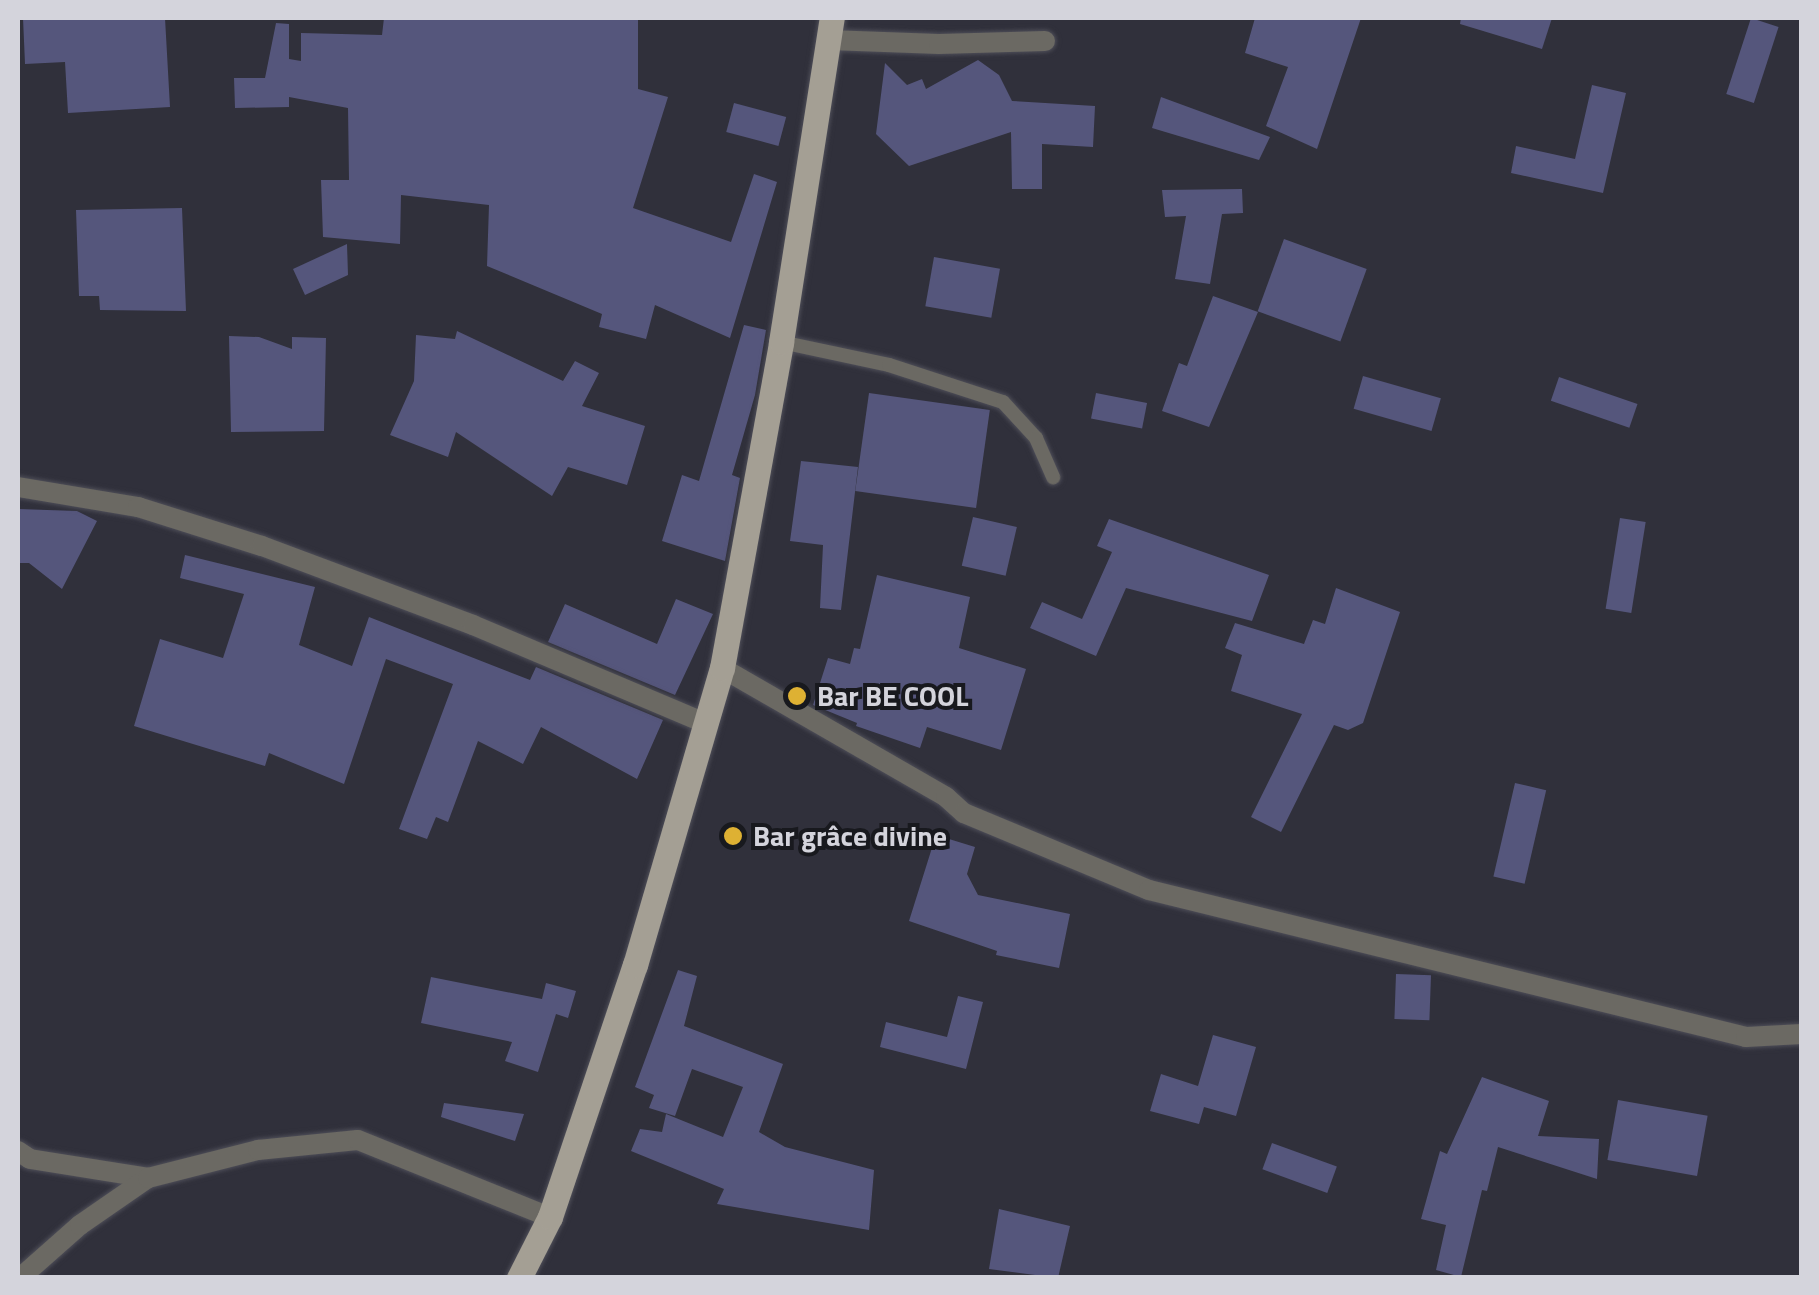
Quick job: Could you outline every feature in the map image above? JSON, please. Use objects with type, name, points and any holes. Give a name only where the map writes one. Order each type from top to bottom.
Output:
[{"type":"main road","points":[[519,1278],[550,1217],[635,965],[722,668],[781,342],[830,29]]},
{"type":"street","points":[[830,29],[939,44],[1045,41]]},
{"type":"street","points":[[18,487],[138,506],[262,546],[473,626],[706,724]]},
{"type":"street","points":[[722,668],[946,797],[964,812],[1149,890],[1746,1036],[1802,1034]]},
{"type":"street","points":[[20,1278],[80,1225],[148,1178],[258,1150],[358,1140],[550,1217]]},
{"type":"street","points":[[18,1151],[30,1159],[148,1178]]},
{"type":"lane","points":[[781,342],[889,365],[1004,402],[1036,438],[1053,477]]},
{"type":"building","points":[[23,18],[165,18],[170,107],[68,113],[65,62],[25,64]]},
{"type":"building","points":[[384,18],[638,18],[638,89],[668,97],[633,208],[731,242],[754,174],[777,182],[730,338],[655,305],[646,339],[599,327],[602,314],[487,266],[489,205],[401,195],[400,244],[323,237],[321,180],[349,180],[348,108],[289,97],[289,107],[235,108],[234,78],[265,78],[276,23],[289,24],[289,59],[301,61],[301,33],[382,35]]},
{"type":"building","points":[[1255,18],[1361,18],[1317,149],[1266,126],[1288,67],[1245,53]]},
{"type":"building","points":[[1461,18],[1552,18],[1542,49],[1460,24]]},
{"type":"building","points":[[1751,18],[1779,27],[1754,103],[1726,94]]},
{"type":"building","points":[[978,60],[999,75],[1012,101],[1095,106],[1093,147],[1042,144],[1042,189],[1012,189],[1011,132],[909,166],[876,134],[885,63],[907,85],[922,79],[926,89]]},
{"type":"building","points":[[1592,85],[1626,93],[1603,193],[1511,173],[1516,146],[1575,159]]},
{"type":"building","points":[[1161,97],[1270,137],[1259,160],[1152,128]]},
{"type":"building","points":[[734,103],[786,117],[778,146],[726,132]]},
{"type":"building","points":[[1242,189],[1243,213],[1222,214],[1210,284],[1175,279],[1186,216],[1165,217],[1162,190]]},
{"type":"building","points":[[182,208],[186,311],[100,310],[99,296],[79,296],[76,210]]},
{"type":"building","points":[[1284,239],[1367,269],[1340,341],[1258,311]]},
{"type":"building","points":[[347,244],[348,275],[305,295],[293,269]]},
{"type":"building","points":[[934,257],[1000,269],[991,318],[925,306]]},
{"type":"building","points":[[1213,296],[1258,312],[1209,427],[1162,411],[1179,363],[1187,366]]},
{"type":"building","points":[[744,325],[766,330],[755,395],[732,475],[740,478],[725,561],[662,541],[682,475],[699,481]]},
{"type":"building","points":[[457,331],[563,381],[575,361],[599,373],[582,406],[645,426],[627,485],[568,467],[552,496],[456,432],[448,457],[390,435],[414,381],[416,335],[455,339]]},
{"type":"building","points":[[229,336],[259,337],[292,349],[292,337],[326,338],[324,431],[231,432]]},
{"type":"building","points":[[1363,376],[1441,398],[1431,431],[1354,409]]},
{"type":"building","points":[[1559,377],[1637,404],[1629,428],[1551,401]]},
{"type":"building","points":[[869,393],[990,410],[976,508],[855,491]]},
{"type":"building","points":[[1096,393],[1147,403],[1142,428],[1091,419]]},
{"type":"building","points":[[801,461],[858,467],[841,610],[820,608],[823,545],[790,541]]},
{"type":"building","points":[[18,509],[77,511],[97,521],[62,589],[29,563],[18,563]]},
{"type":"building","points":[[973,517],[1017,527],[1006,576],[962,566]]},
{"type":"building","points":[[1620,518],[1646,522],[1631,613],[1606,609]]},
{"type":"building","points":[[1109,519],[1269,575],[1252,621],[1126,588],[1096,656],[1030,628],[1042,602],[1082,619],[1112,552],[1097,546]]},
{"type":"building","points":[[185,555],[315,587],[299,645],[352,666],[369,617],[530,680],[536,667],[663,720],[637,779],[541,727],[523,764],[478,741],[448,822],[436,817],[427,839],[399,829],[453,684],[386,659],[344,784],[269,753],[265,766],[134,726],[160,639],[223,658],[244,594],[180,578]]},
{"type":"building","points":[[877,575],[970,597],[959,648],[1026,669],[1001,750],[927,727],[920,748],[856,726],[857,723],[813,705],[828,658],[850,664],[854,648],[860,649]]},
{"type":"building","points":[[1336,588],[1400,612],[1363,723],[1348,730],[1334,725],[1281,832],[1251,817],[1302,714],[1231,691],[1242,655],[1225,648],[1235,623],[1304,644],[1313,620],[1325,624]]},
{"type":"building","points":[[676,599],[713,614],[675,695],[548,642],[565,604],[657,644]]},
{"type":"building","points":[[1515,783],[1546,790],[1525,884],[1493,877]]},
{"type":"building","points":[[936,835],[975,847],[967,874],[978,895],[1070,914],[1059,968],[996,955],[997,951],[909,921]]},
{"type":"building","points":[[678,970],[697,976],[684,1026],[783,1064],[759,1132],[785,1147],[874,1170],[869,1230],[717,1204],[724,1189],[631,1151],[640,1129],[662,1132],[666,1114],[723,1137],[743,1087],[692,1069],[675,1116],[649,1108],[654,1095],[635,1087]]},
{"type":"building","points":[[1396,974],[1431,975],[1429,1020],[1394,1019]]},
{"type":"building","points":[[431,977],[542,999],[546,983],[576,991],[568,1018],[556,1014],[538,1072],[505,1061],[512,1042],[421,1023]]},
{"type":"building","points":[[958,996],[983,1002],[966,1069],[880,1047],[886,1022],[947,1037]]},
{"type":"building","points":[[1213,1035],[1256,1047],[1236,1116],[1204,1107],[1199,1124],[1150,1111],[1161,1074],[1198,1086]]},
{"type":"building","points":[[1482,1077],[1549,1101],[1538,1136],[1599,1139],[1597,1179],[1498,1147],[1487,1191],[1482,1190],[1461,1277],[1436,1270],[1446,1225],[1421,1219],[1440,1151],[1447,1154]]},
{"type":"building","points":[[1618,1100],[1708,1116],[1697,1176],[1607,1160]]},
{"type":"building","points":[[444,1103],[524,1114],[515,1141],[441,1117]]},
{"type":"building","points":[[1272,1143],[1337,1167],[1327,1193],[1262,1169]]},
{"type":"building","points":[[999,1209],[1070,1226],[1058,1278],[989,1269]]},
{"type":"place","name":"Bar BE COOL","points":[[797,696]]},
{"type":"place","name":"Bar grâce divine","points":[[733,836]]}]
